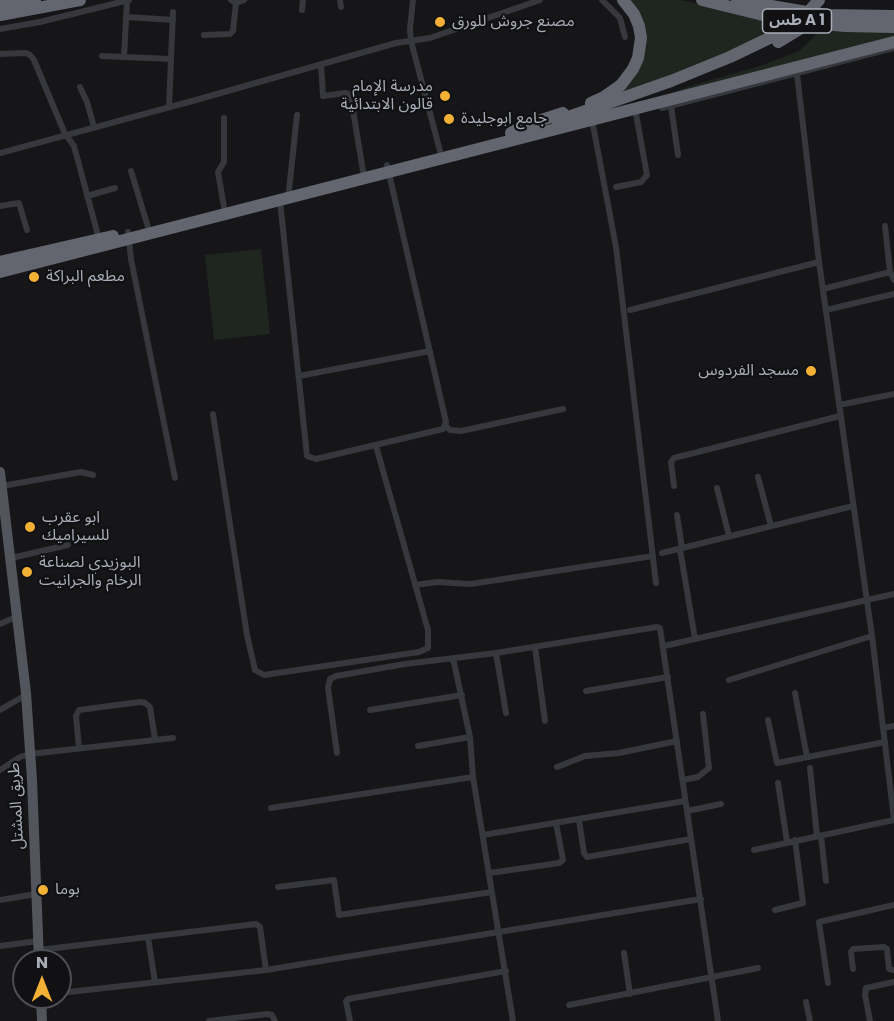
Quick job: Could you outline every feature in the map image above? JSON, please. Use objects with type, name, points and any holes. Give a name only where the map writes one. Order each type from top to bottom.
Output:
[{"type":"highway","points":[[0,5],[35,0]]},
{"type":"highway","points":[[0,15],[80,0]]},
{"type":"highway","points":[[511,133],[523,126],[598,100],[630,75],[638,57],[641,38],[636,19],[623,0]]},
{"type":"highway","name":"طس A 1","points":[[702,0],[802,22],[894,27]]},
{"type":"highway","name":"طس A 1","points":[[737,0],[808,13],[842,16],[894,16]]},
{"type":"highway","points":[[759,0],[792,10]]},
{"type":"highway","points":[[0,272],[128,236],[280,201],[440,151],[577,115],[712,65],[784,31],[803,18],[819,0]]},
{"type":"highway","points":[[624,113],[640,101],[777,42],[801,28],[816,15],[827,0]]},
{"type":"highway","points":[[0,262],[99,239],[128,236],[148,227],[363,171],[388,169],[624,113],[894,42]]},
{"type":"main road","name":"طريق المشتل","points":[[0,472],[3,519],[18,616],[26,695],[39,949]]},
{"type":"street","points":[[0,29],[40,22],[128,0],[124,57]]},
{"type":"street","points":[[204,35],[230,34],[233,31],[233,1],[244,0]]},
{"type":"street","points":[[302,10],[303,0]]},
{"type":"street","points":[[413,0],[411,41],[440,151]]},
{"type":"street","points":[[0,153],[396,43],[430,38],[540,0]]},
{"type":"street","points":[[602,0],[620,18],[625,37]]},
{"type":"street","points":[[127,17],[173,16],[169,107]]},
{"type":"street","points":[[616,187],[640,182],[647,175],[624,113],[671,106],[894,48]]},
{"type":"street","points":[[0,54],[26,53],[33,57],[65,134],[74,146],[99,239]]},
{"type":"street","points":[[102,56],[171,59]]},
{"type":"street","points":[[321,64],[323,96],[345,93],[351,98],[363,171]]},
{"type":"street","points":[[754,850],[894,820],[891,774],[819,262],[796,74]]},
{"type":"street","points":[[80,87],[94,127]]},
{"type":"street","points":[[671,106],[678,155]]},
{"type":"street","points":[[289,190],[297,115]]},
{"type":"street","points":[[224,118],[224,162],[218,172],[224,207]]},
{"type":"street","points":[[592,120],[616,247],[656,583]]},
{"type":"street","points":[[388,169],[446,426],[450,430],[461,431],[562,409]]},
{"type":"street","points":[[131,171],[148,227]]},
{"type":"street","points":[[87,196],[115,188]]},
{"type":"street","points":[[280,201],[307,456],[316,459],[443,429],[446,426]]},
{"type":"street","points":[[0,206],[20,203],[27,230]]},
{"type":"street","points":[[885,226],[890,242],[890,272],[894,280]]},
{"type":"street","points":[[128,236],[175,478]]},
{"type":"street","points":[[630,310],[819,262]]},
{"type":"street","points":[[823,289],[890,272]]},
{"type":"street","points":[[826,310],[894,294]]},
{"type":"street","points":[[299,376],[430,351]]},
{"type":"street","points":[[839,405],[894,394]]},
{"type":"street","points":[[213,414],[242,605],[254,665],[259,673],[272,674],[428,648],[428,630],[376,446]]},
{"type":"street","points":[[674,486],[671,462],[674,458],[840,416]]},
{"type":"street","points":[[2,486],[81,472],[93,475]]},
{"type":"street","points":[[758,477],[771,526]]},
{"type":"street","points":[[717,488],[729,536]]},
{"type":"street","points":[[662,553],[853,506]]},
{"type":"street","points":[[677,515],[695,639]]},
{"type":"street","points":[[10,558],[68,545]]},
{"type":"street","points":[[415,585],[437,582],[471,584],[653,556]]},
{"type":"street","points":[[664,646],[894,594]]},
{"type":"street","points":[[0,624],[18,616]]},
{"type":"street","points":[[337,753],[328,688],[330,679],[336,676],[657,627],[662,631],[718,1021]]},
{"type":"street","points":[[729,680],[872,636]]},
{"type":"street","points":[[535,647],[545,721]]},
{"type":"street","points":[[496,653],[506,713]]},
{"type":"street","points":[[453,658],[470,737],[473,777],[513,1021]]},
{"type":"street","points":[[586,691],[668,677]]},
{"type":"street","points":[[795,693],[807,757]]},
{"type":"street","points":[[0,710],[26,695]]},
{"type":"street","points":[[370,710],[462,695]]},
{"type":"street","points":[[79,748],[75,716],[79,710],[140,702],[150,707],[155,740]]},
{"type":"street","points":[[682,780],[698,777],[709,768],[703,714]]},
{"type":"street","points":[[768,720],[777,763],[885,742]]},
{"type":"street","points":[[883,728],[894,726]]},
{"type":"street","points":[[418,746],[470,737]]},
{"type":"street","points":[[0,770],[20,757],[30,754],[173,738]]},
{"type":"street","points":[[557,767],[585,756],[619,753],[677,741]]},
{"type":"street","points":[[810,768],[826,881]]},
{"type":"street","points":[[271,808],[473,777]]},
{"type":"street","points":[[778,783],[787,842]]},
{"type":"street","points":[[483,835],[686,801]]},
{"type":"street","points":[[687,811],[721,804]]},
{"type":"street","points":[[579,820],[584,853],[587,857],[691,839]]},
{"type":"street","points":[[490,873],[559,863],[563,860],[556,822]]},
{"type":"street","points":[[775,910],[803,903],[795,840]]},
{"type":"street","points":[[278,887],[334,880],[339,915],[492,892]]},
{"type":"street","points":[[0,900],[36,894]]},
{"type":"street","points":[[72,992],[266,970],[701,898]]},
{"type":"street","points":[[828,983],[819,922],[894,905]]},
{"type":"street","points":[[55,949],[256,924],[260,927],[266,970]]},
{"type":"street","points":[[148,937],[154,982]]},
{"type":"street","points":[[0,946],[23,949]]},
{"type":"street","points":[[853,969],[851,952],[853,949],[884,947],[887,949],[890,969],[894,970]]},
{"type":"street","points":[[624,953],[630,994]]},
{"type":"street","points":[[569,1005],[712,979],[758,968]]},
{"type":"street","points":[[350,1021],[346,1001],[348,999],[506,971]]},
{"type":"street","points":[[870,1021],[865,995],[866,988],[894,982]]},
{"type":"street","points":[[806,1002],[810,1021]]},
{"type":"street","points":[[209,1021],[267,1014],[272,1015],[275,1021]]},
{"type":"shaded area","points":[[629,0],[681,0],[783,23],[742,46],[620,96],[615,92],[641,58]]},
{"type":"shaded area","points":[[822,29],[894,30],[894,38],[648,102],[799,51]]},
{"type":"shaded area","points":[[261,249],[270,334],[214,340],[205,255]]},
{"type":"place","name":"مصنع جروش للورق","points":[[440,22]]},
{"type":"place","name":"مدرسة الإمام قالون الابتدائية","points":[[445,96]]},
{"type":"place","name":"جامع ابوجليدة","points":[[449,119]]},
{"type":"place","name":"مطعم البراكة","points":[[34,277]]},
{"type":"place","name":"مسجد الفردوس","points":[[811,371]]},
{"type":"place","name":"ابو عقرب للسيراميك","points":[[30,527]]},
{"type":"place","name":"البوزيدي لصناعة الرخام والجرانيت","points":[[27,572]]},
{"type":"place","name":"بوما","points":[[43,890]]}]
